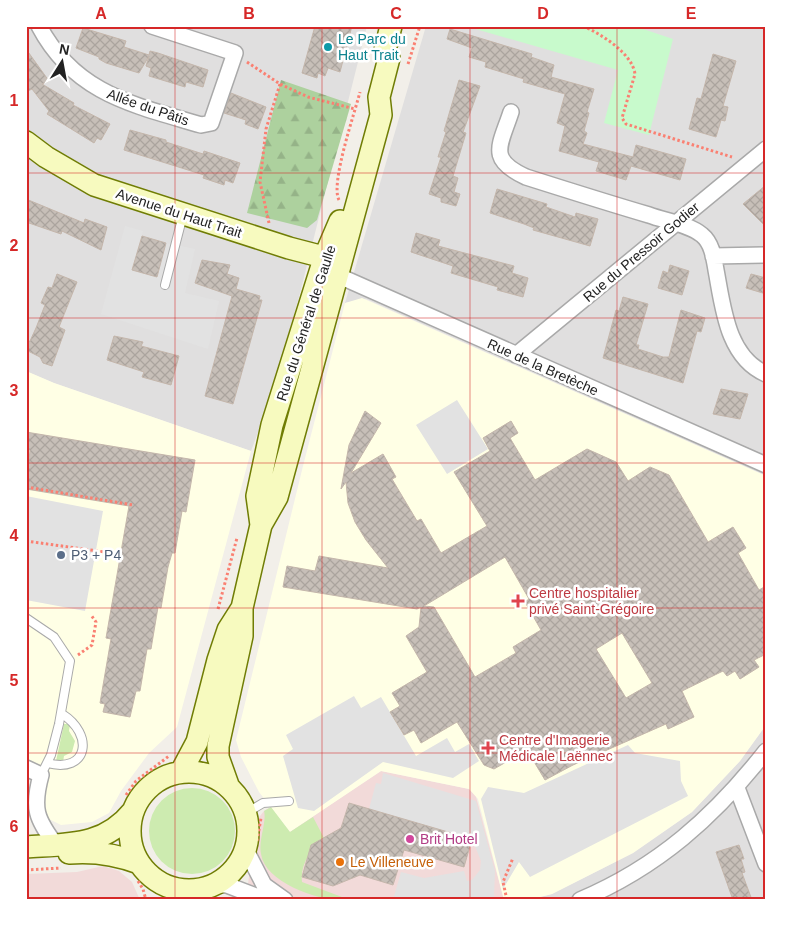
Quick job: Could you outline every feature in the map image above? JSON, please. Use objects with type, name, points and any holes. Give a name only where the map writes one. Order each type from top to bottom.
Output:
[{"type":"main road","name":"Rue du Général de Gaulle","points":[[391,26],[385,50],[398,62]]},
{"type":"main road","name":"Rue du Général de Gaulle","points":[[331,265],[336,234],[368,111],[370,93],[398,62],[398,53],[406,26]]},
{"type":"main road","name":"Rue du Général de Gaulle","points":[[228,785],[217,752],[242,636],[242,608],[261,525],[257,496],[272,425],[331,265],[381,115],[370,93]]},
{"type":"main road","name":"Avenue du Haut Trait","points":[[26,142],[46,158],[94,185],[274,243],[331,265]]},
{"type":"main road","name":"Rue du Général de Gaulle","points":[[181,772],[197,742],[218,660],[228,630],[242,608]]},
{"type":"main road","points":[[26,847],[91,841],[110,832],[124,822],[128,806],[152,785],[160,779],[181,772],[206,774],[228,785],[241,802],[252,810],[249,831],[251,848],[234,870],[202,891],[174,888],[128,859],[93,853],[26,856]]},
{"type":"main road","points":[[128,806],[131,843],[145,870],[156,900]]},
{"type":"street","name":"Allée du Pâtis","points":[[39,26],[49,44],[71,69],[98,89],[134,105],[206,126],[213,120],[235,53]]},
{"type":"street","points":[[152,26],[235,53]]},
{"type":"street","points":[[511,112],[499,150],[500,159],[512,171],[676,224],[702,235],[709,244],[713,256],[724,310],[732,336],[746,362],[754,369],[766,374]]},
{"type":"street","name":"Rue du Pressoir Godier","points":[[516,355],[766,149]]},
{"type":"street","points":[[713,256],[766,255]]},
{"type":"street","name":"Rue de la Bretèche","points":[[331,265],[516,355],[766,465]]},
{"type":"street","points":[[580,900],[629,876],[669,850],[705,820],[737,788],[766,751]]},
{"type":"street","points":[[26,768],[44,769],[35,806],[41,823],[56,845]]},
{"type":"street","points":[[737,788],[766,864]]},
{"type":"street","points":[[251,848],[264,885],[285,900]]},
{"type":"street","points":[[202,891],[227,885],[266,900]]},
{"type":"lane","points":[[165,285],[183,215]]},
{"type":"lane","points":[[26,618],[54,636],[70,661],[62,714],[51,755],[44,769]]},
{"type":"lane","points":[[44,769],[66,765],[77,760],[83,752],[84,744],[78,728],[62,714]]},
{"type":"lane","points":[[252,810],[269,802],[289,801]]},
{"type":"path","points":[[398,62],[420,26]]},
{"type":"path","points":[[583,26],[607,40],[634,67],[635,74],[622,118],[626,124],[720,152],[735,158],[743,168]]},
{"type":"path","points":[[235,53],[280,84],[308,97],[355,109]]},
{"type":"path","points":[[274,243],[260,182],[266,129],[280,84]]},
{"type":"path","points":[[344,208],[336,196],[339,169],[355,109],[370,93]]},
{"type":"path","points":[[26,487],[134,505]]},
{"type":"path","points":[[26,541],[119,554]]},
{"type":"path","points":[[70,661],[92,645],[96,622],[91,616]]},
{"type":"path","points":[[128,806],[136,781],[175,751]]},
{"type":"path","points":[[251,848],[262,816],[252,810]]},
{"type":"path","points":[[507,900],[503,882],[513,858]]},
{"type":"shaded area","points":[[26,26],[367,26],[299,297],[266,411],[251,451],[54,383],[26,371]]},
{"type":"shaded area","points":[[426,26],[766,26],[766,476],[366,299],[345,303]]},
{"type":"shaded area","points":[[125,226],[143,231],[132,270],[157,277],[166,243],[195,249],[185,293],[219,301],[208,349],[101,314]]},
{"type":"shaded area","name":"Centre hospitalier privé Saint-Grégoire","points":[[362,298],[766,476],[766,725],[740,761],[692,812],[633,853],[552,894],[528,900],[504,900],[478,799],[469,789],[381,771],[290,832],[259,792],[241,757],[236,740],[345,303]]},
{"type":"shaded area","points":[[26,371],[54,383],[251,451],[177,727],[149,753],[121,791],[109,813],[92,822],[61,825],[49,819],[45,811],[46,775],[26,764]]},
{"type":"shaded area","points":[[457,400],[488,449],[447,474],[416,425]]},
{"type":"shaded area","name":"P3 + P4","points":[[26,496],[103,511],[85,611],[26,600]]},
{"type":"shaded area","points":[[354,696],[361,708],[381,697],[416,756],[447,738],[455,752],[469,744],[479,761],[453,778],[383,762],[314,811],[298,808],[283,756],[293,749],[286,735]]},
{"type":"shaded area","points":[[766,725],[766,900],[528,900],[552,894],[633,853],[692,812],[740,761]]},
{"type":"shaded area","points":[[628,745],[635,753],[680,761],[681,781],[688,796],[530,877],[519,862],[503,889],[481,799],[488,787],[524,793]]},
{"type":"shaded area","points":[[381,771],[469,789],[475,793],[504,900],[246,900],[256,821],[264,811],[271,807],[289,832]]},
{"type":"shaded area","points":[[383,773],[476,801],[495,871],[494,897],[490,900],[393,900],[401,872],[424,878],[464,871],[467,881],[472,880],[480,870],[481,861],[472,839],[369,809],[376,783],[381,784]]},
{"type":"shaded area","points":[[103,866],[119,871],[132,882],[140,900],[26,900],[26,874],[77,872]]},
{"type":"green space","points":[[465,26],[634,26],[673,39],[649,135],[604,123],[618,70]]},
{"type":"green space","points":[[281,80],[351,104],[317,220],[307,228],[247,213]]},
{"type":"green space","points":[[64,724],[70,724],[69,731],[75,741],[72,752],[64,756],[63,762],[56,761]]},
{"type":"green space","points":[[192,788],[209,791],[223,800],[232,814],[235,831],[232,848],[223,862],[209,871],[192,874],[175,871],[161,862],[152,848],[149,831],[152,814],[161,800],[175,791]]},
{"type":"green space","points":[[271,807],[290,832],[313,817],[324,838],[307,857],[303,869],[302,882],[342,897],[341,900],[319,897],[293,888],[281,881],[265,864],[260,849],[261,837],[264,811]]},
{"type":"building","name":"Le Parc du Haut Trait","points":[[315,26],[352,26],[340,72],[328,68],[325,76],[318,73],[317,78],[302,73]]},
{"type":"building","points":[[83,28],[126,41],[124,47],[149,55],[150,51],[158,53],[208,70],[203,87],[186,82],[185,87],[149,76],[151,68],[146,66],[149,56],[139,73],[106,63],[99,59],[99,57],[76,48]]},
{"type":"building","points":[[450,29],[532,54],[531,57],[554,65],[551,77],[594,89],[587,112],[589,113],[584,131],[587,133],[583,144],[633,157],[636,145],[686,159],[680,180],[631,166],[626,180],[596,171],[599,162],[559,151],[565,126],[557,123],[565,94],[523,82],[524,79],[485,67],[486,62],[469,57],[472,48],[447,39]]},
{"type":"building","points":[[26,49],[49,81],[42,84],[74,103],[73,105],[110,124],[101,140],[97,138],[94,143],[47,114],[49,111],[32,89],[26,92]]},
{"type":"building","points":[[713,54],[736,61],[723,106],[728,107],[725,121],[721,120],[716,137],[689,129],[697,98],[701,99]]},
{"type":"building","points":[[459,80],[480,86],[463,132],[466,133],[453,176],[458,178],[454,192],[460,194],[456,206],[441,202],[441,198],[429,194],[441,157],[438,157]]},
{"type":"building","points":[[231,93],[266,107],[258,129],[245,124],[246,120],[224,113]]},
{"type":"building","points":[[130,130],[166,140],[166,142],[203,154],[204,151],[240,163],[233,183],[225,180],[224,185],[203,178],[204,175],[124,150]]},
{"type":"building","points":[[766,185],[766,227],[743,204]]},
{"type":"building","points":[[497,189],[547,204],[546,207],[575,217],[576,213],[598,219],[590,246],[533,230],[534,228],[524,224],[490,213]]},
{"type":"building","points":[[26,199],[84,223],[85,219],[107,227],[101,250],[62,231],[61,234],[26,222]]},
{"type":"building","points":[[416,233],[440,240],[438,246],[514,266],[512,273],[528,278],[523,297],[497,290],[498,287],[451,273],[453,266],[411,252]]},
{"type":"building","points":[[142,236],[166,243],[157,277],[132,270]]},
{"type":"building","points":[[202,260],[230,265],[227,274],[239,278],[236,289],[260,296],[259,300],[262,300],[233,404],[205,396],[232,296],[195,283]]},
{"type":"building","points":[[670,265],[689,271],[682,295],[658,288],[663,271],[668,273]]},
{"type":"building","points":[[57,274],[77,282],[59,327],[65,330],[52,366],[43,363],[40,357],[26,350],[26,343],[30,341],[36,328],[45,305],[41,303],[48,287],[52,288]]},
{"type":"building","points":[[751,274],[766,278],[766,294],[746,288]]},
{"type":"building","points":[[623,297],[648,304],[636,345],[639,345],[638,349],[663,357],[669,357],[681,310],[705,318],[701,332],[697,331],[683,383],[603,358],[616,310],[619,311]]},
{"type":"building","points":[[114,336],[143,342],[141,346],[179,356],[171,385],[142,377],[144,372],[107,360]]},
{"type":"building","points":[[721,389],[748,394],[740,419],[713,414]]},
{"type":"building","points":[[365,411],[381,423],[351,473],[383,454],[396,477],[392,479],[417,521],[421,519],[441,553],[487,526],[454,472],[490,451],[483,438],[511,421],[518,433],[510,438],[535,480],[587,449],[616,462],[628,481],[650,467],[669,475],[708,542],[733,527],[746,548],[738,553],[759,590],[766,586],[766,654],[754,660],[759,667],[740,679],[735,671],[727,676],[723,671],[682,691],[694,717],[668,729],[666,724],[573,765],[545,780],[527,750],[494,769],[484,765],[457,722],[421,743],[414,730],[404,735],[390,712],[400,706],[392,693],[427,672],[406,636],[419,627],[421,607],[417,609],[283,587],[287,566],[315,571],[319,556],[388,568],[366,540],[355,522],[348,503],[346,482],[341,489],[349,445]],"holes":[[[505,557],[529,599],[525,602],[541,630],[513,647],[516,653],[475,677],[434,607],[424,606]],[[622,633],[652,683],[626,698],[596,649]]]},
{"type":"building","points":[[26,432],[195,460],[186,512],[182,511],[175,553],[172,553],[168,567],[161,608],[158,607],[151,649],[147,649],[140,691],[136,691],[130,717],[103,712],[105,704],[100,703],[111,639],[106,638],[129,506],[26,489],[30,450],[26,450]]},
{"type":"building","points":[[349,803],[472,839],[464,867],[404,850],[393,885],[360,875],[333,886],[302,877],[311,845],[341,828]]},
{"type":"building","points":[[739,845],[744,859],[741,859],[745,872],[742,873],[752,900],[733,900],[716,852]]},
{"type":"place","name":"Le Parc du Haut Trait","points":[[328,47]]},
{"type":"place","name":"P3 + P4","points":[[61,555]]},
{"type":"place","name":"Centre hospitalier privé Saint-Grégoire","points":[[518,601]]},
{"type":"place","name":"Centre d'Imagerie Médicale Laënnec","points":[[488,748]]},
{"type":"place","name":"Brit Hotel","points":[[410,839]]},
{"type":"place","name":"Le Villeneuve","points":[[340,862]]}]
